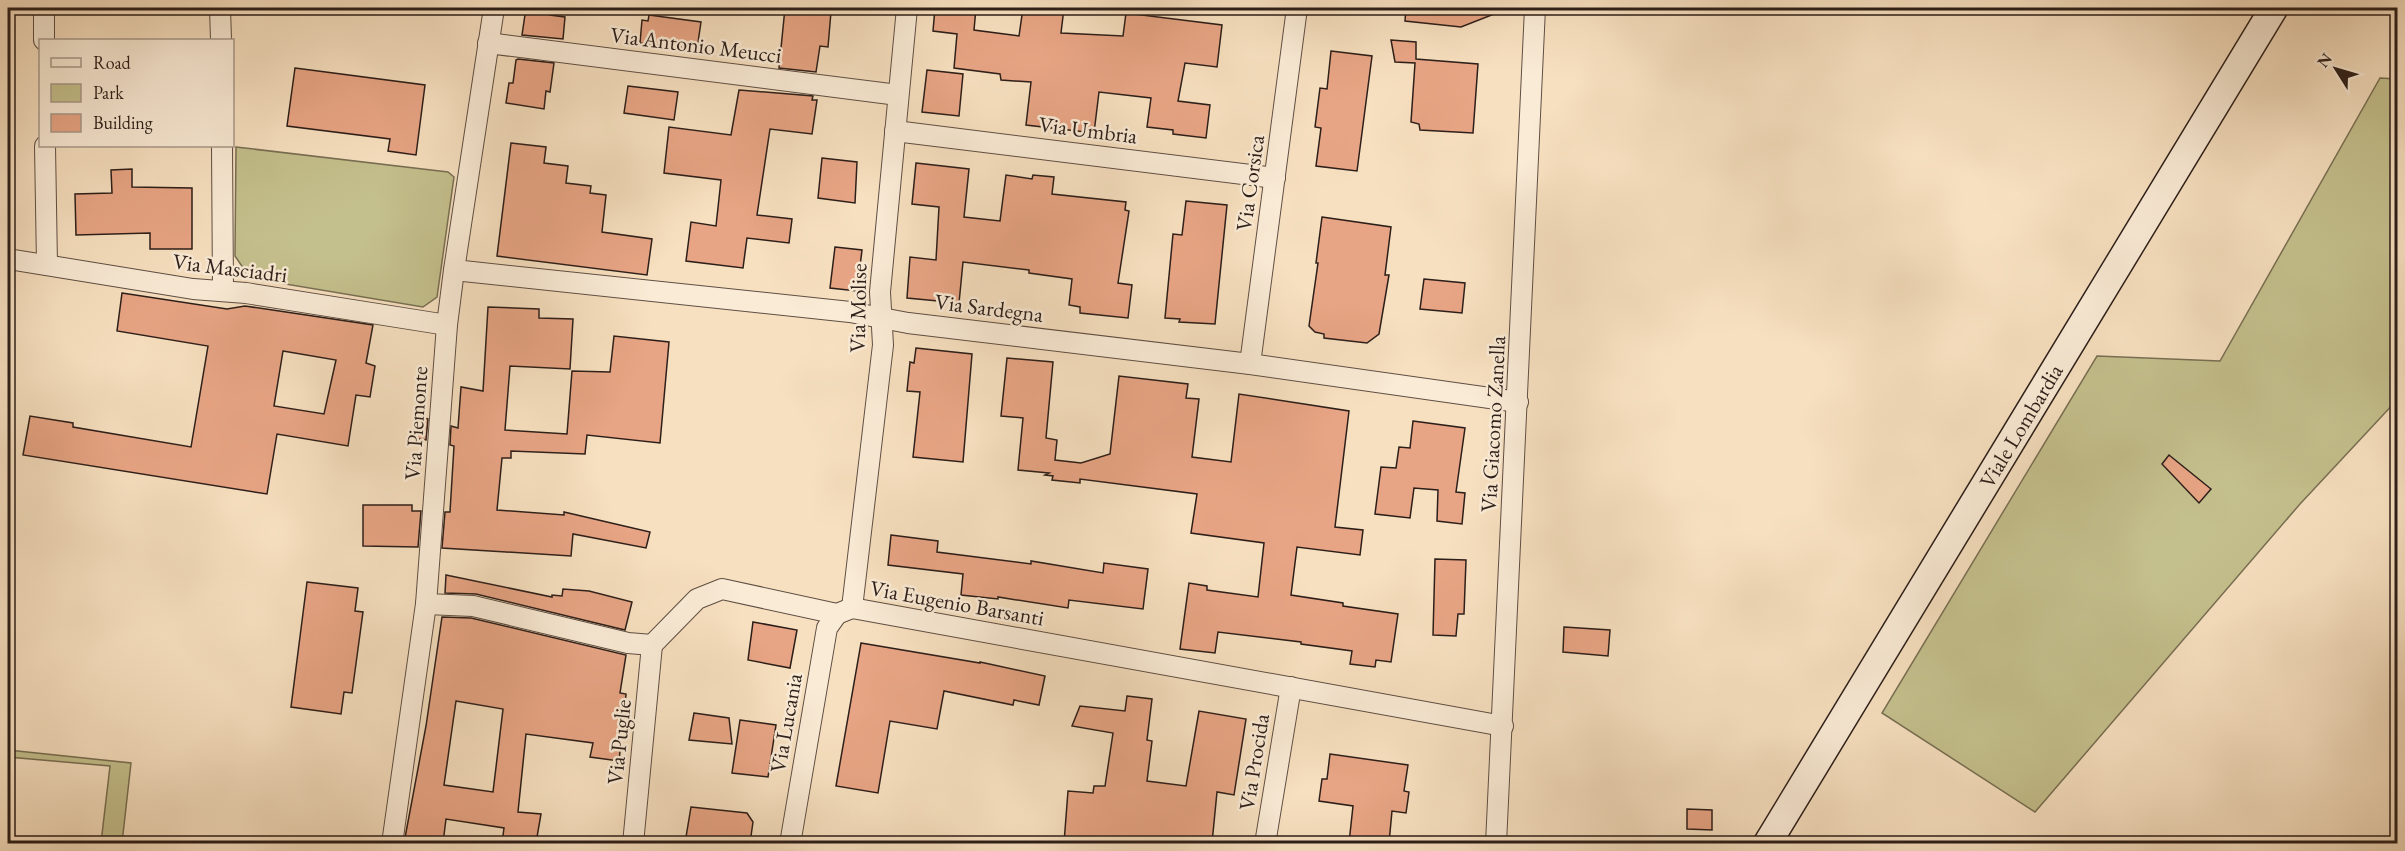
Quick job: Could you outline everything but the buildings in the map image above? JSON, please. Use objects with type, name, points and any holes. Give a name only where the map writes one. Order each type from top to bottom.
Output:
[{"type":"main road","name":"Viale Lombardia","points":[[1767,843],[2274,8]]},
{"type":"street","points":[[44,8],[44,39]]},
{"type":"street","points":[[220,8],[221,39]]},
{"type":"street","name":"Via Piemonte","points":[[392,843],[426,604],[447,325],[494,8]]},
{"type":"street","name":"Via Molise","points":[[845,611],[883,345],[880,292],[907,8]]},
{"type":"street","name":"Via Corsica","points":[[1250,364],[1297,8]]},
{"type":"street","name":"Via Giacomo Zanella","points":[[1496,843],[1536,8]]},
{"type":"street","name":"Via Antonio Meucci","points":[[488,43],[898,95]]},
{"type":"street","name":"Via Umbria","points":[[895,131],[1275,178]]},
{"type":"street","points":[[45,147],[46,265]]},
{"type":"street","points":[[222,147],[223,291]]},
{"type":"street","name":"Via Masciadri","points":[[8,259],[193,289],[258,295],[447,325]]},
{"type":"street","name":"Via Sardegna","points":[[454,270],[838,311],[1250,364],[1518,402]]},
{"type":"street","name":"Via Eugenio Barsanti","points":[[652,645],[697,599],[722,589],[1503,726]]},
{"type":"street","points":[[426,604],[473,606],[628,643],[652,645]]},
{"type":"street","name":"Via Lucania","points":[[790,843],[827,628],[845,611]]},
{"type":"street","name":"Via Puglie","points":[[633,843],[652,645]]},
{"type":"street","name":"Via Procida","points":[[1265,843],[1291,687]]},
{"type":"green space","points":[[2380,78],[2397,79],[2397,400],[2300,504],[2035,812],[1882,713],[2097,356],[2220,361]]},
{"type":"green space","points":[[236,147],[448,172],[454,177],[437,297],[423,307],[250,278],[235,256]]},
{"type":"green space","points":[[8,750],[131,763],[122,843],[101,843],[110,766],[8,757]]}]
